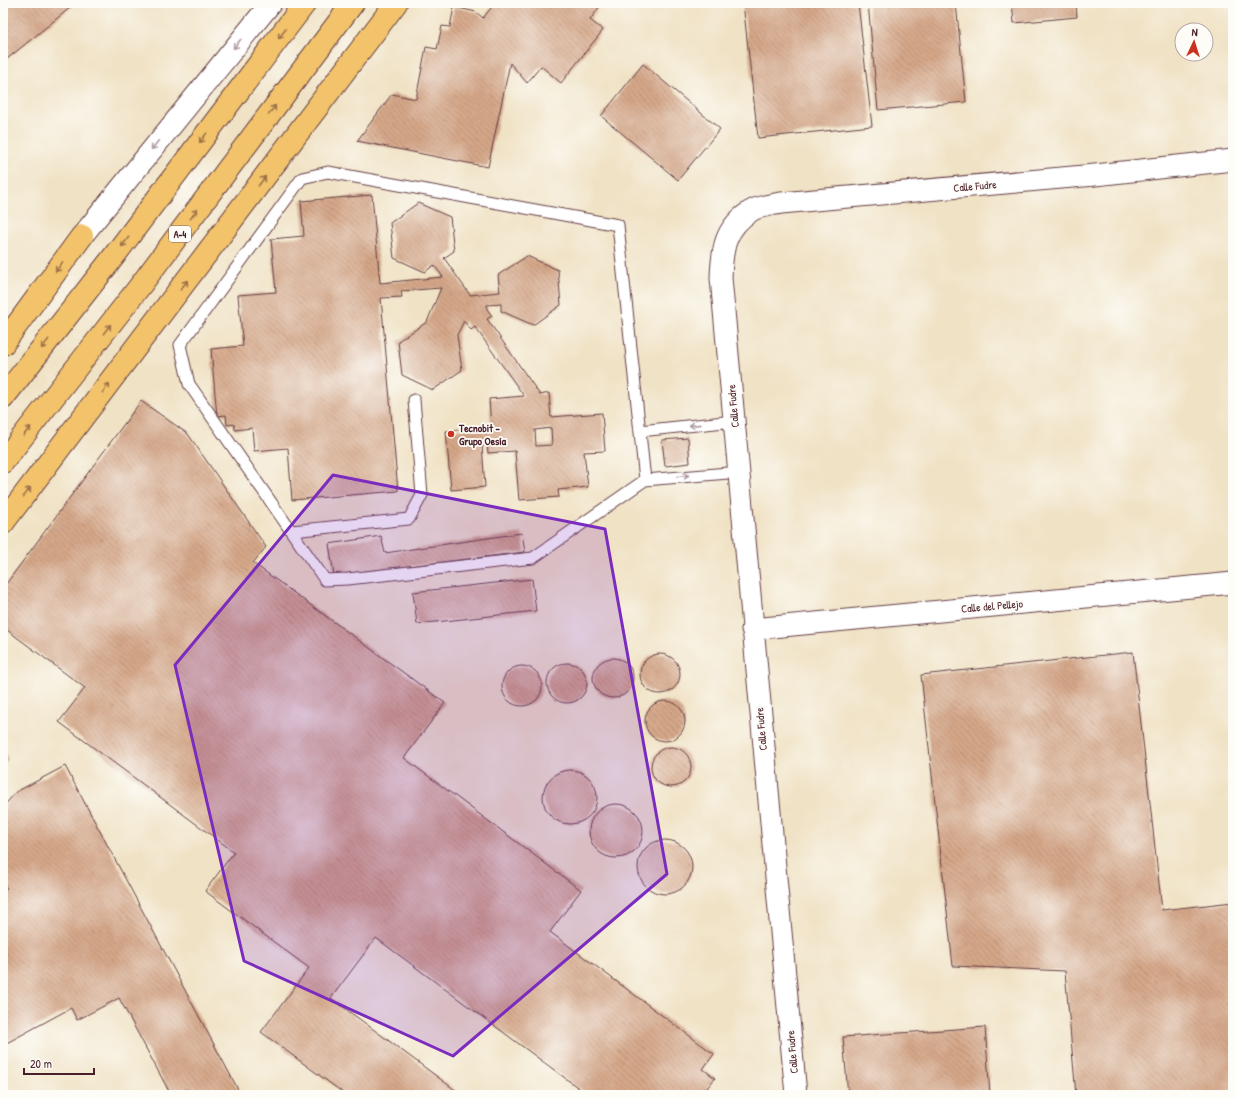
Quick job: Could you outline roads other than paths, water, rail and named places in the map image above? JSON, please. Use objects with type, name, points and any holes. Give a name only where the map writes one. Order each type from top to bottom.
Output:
[{"type":"highway","points":[[3,398],[116,253],[305,3]]},
{"type":"highway","name":"A-4","points":[[3,462],[140,286],[353,3]]},
{"type":"highway","points":[[3,523],[396,3]]},
{"type":"highway","points":[[3,344],[82,236]]},
{"type":"street","points":[[82,236],[271,3]]},
{"type":"street","name":"Calle Fudre","points":[[796,1095],[752,629],[740,472],[721,278],[722,250],[733,227],[752,210],[780,203],[1095,175],[1233,160]]},
{"type":"street","name":"Calle del Pellejo","points":[[752,629],[1233,583]]},
{"type":"lane","points":[[645,480],[618,225],[328,172],[302,178],[180,345],[189,384],[325,580],[348,579],[533,558],[645,480],[740,472]]},
{"type":"lane","points":[[292,531],[409,519],[422,495],[414,400]]},
{"type":"lane","points":[[640,431],[734,421]]},
{"type":"place","name":"Tecnobit - Grupo Oesía","points":[[451,434]]}]
